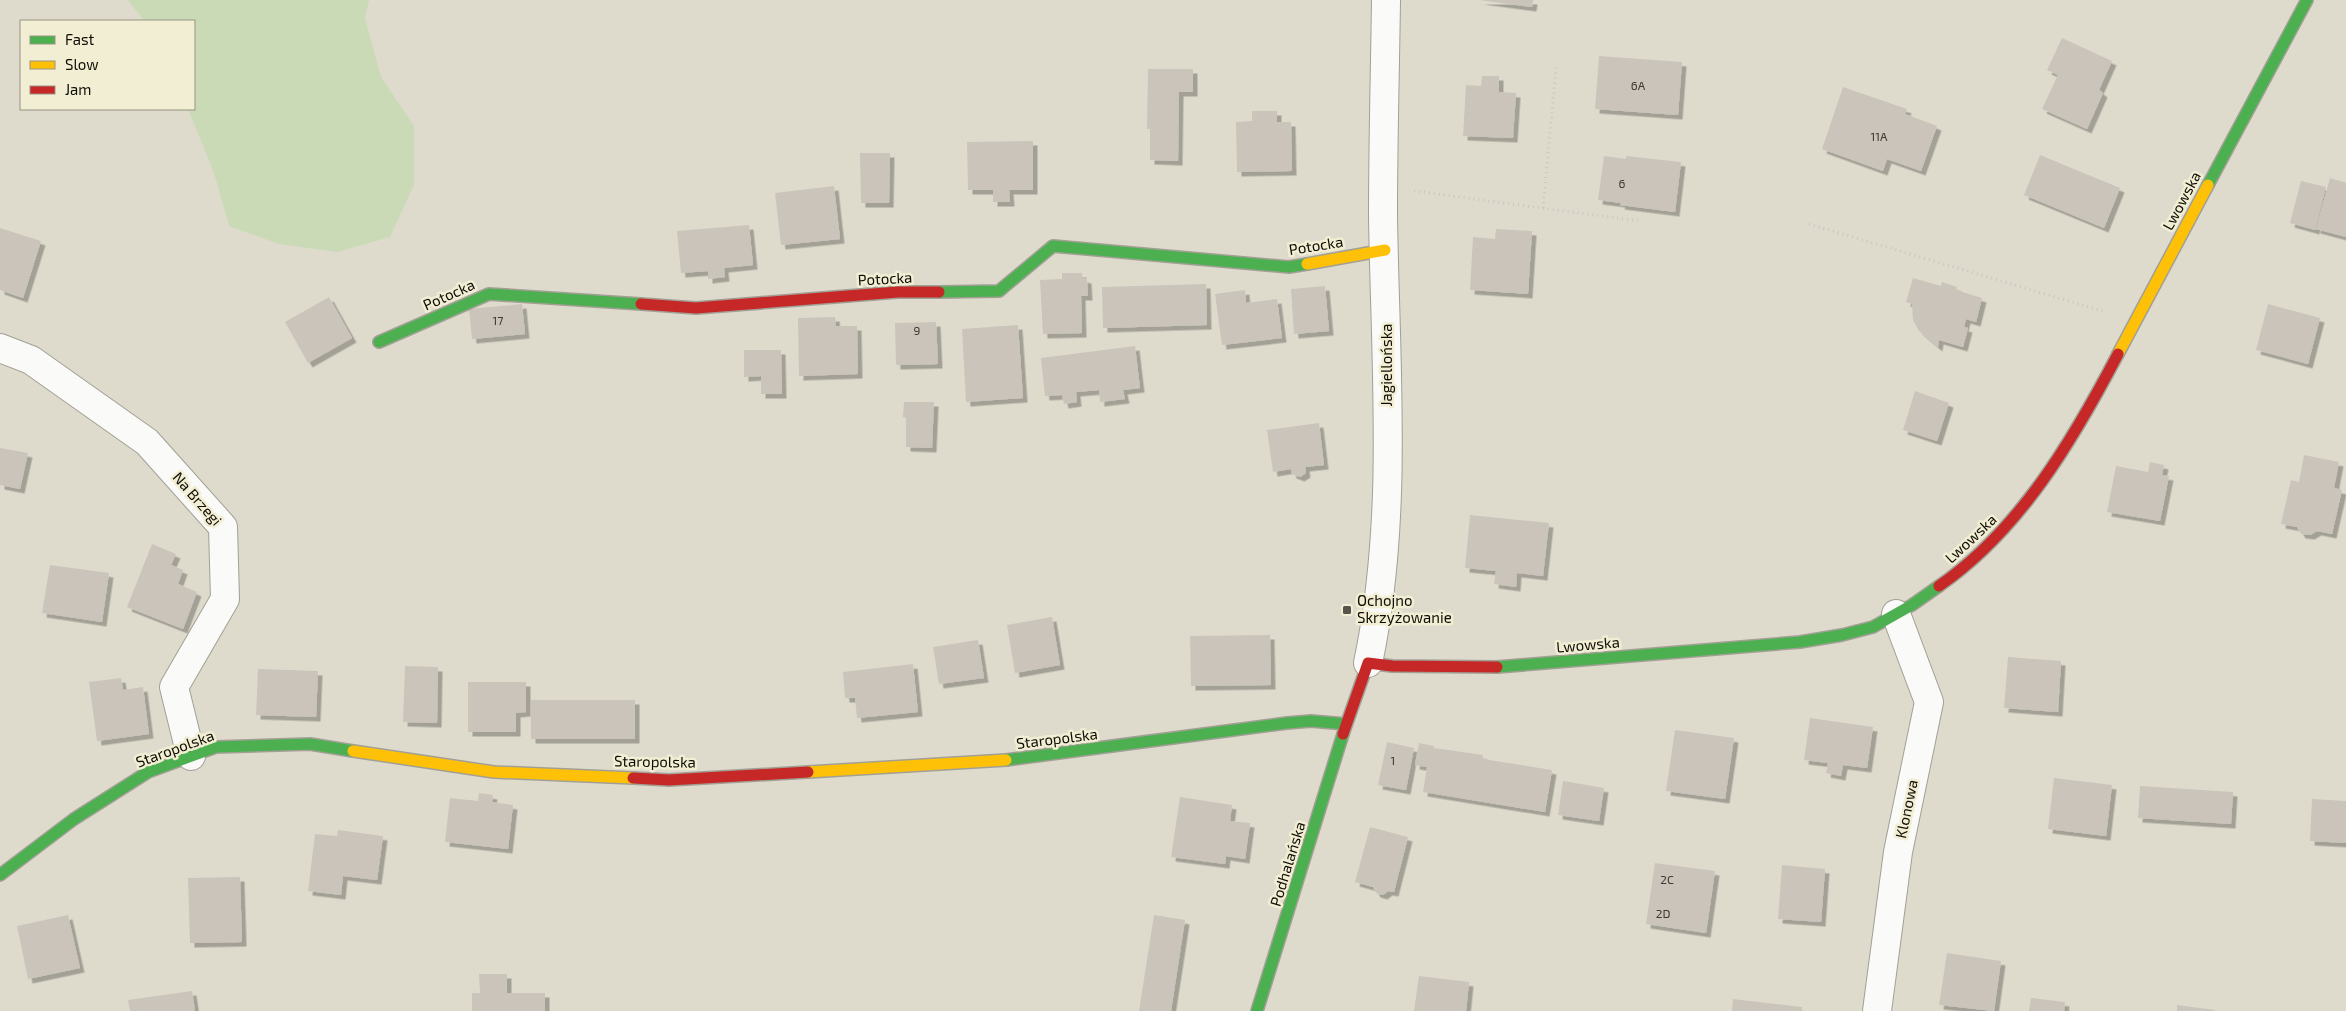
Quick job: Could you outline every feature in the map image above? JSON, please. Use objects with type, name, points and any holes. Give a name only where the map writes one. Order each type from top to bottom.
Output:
[{"type":"street","name":"Jagiellońska","points":[[1346,724],[1368,663],[1376,625],[1387,517],[1384,187],[1386,0]]},
{"type":"street","name":"Lwowska","points":[[1368,663],[1392,666],[1494,667],[1800,642],[1834,637],[1868,628],[1934,592],[1968,565],[2014,519],[2057,459],[2096,394],[2306,0]]},
{"type":"street","name":"Potocka","points":[[379,342],[490,294],[696,308],[898,292],[999,291],[1053,246],[1289,267],[1385,250]]},
{"type":"street","name":"Na Brzegi","points":[[0,348],[31,360],[147,442],[223,527],[226,598],[174,688],[190,756]]},
{"type":"street","name":"Klonowa","points":[[1877,1011],[1898,852],[1929,702],[1896,614]]},
{"type":"street","name":"Staropolska","points":[[0,875],[74,819],[148,772],[216,747],[310,744],[494,772],[670,780],[991,762],[1287,722],[1311,721],[1346,724]]},
{"type":"street","name":"Podhalańska","points":[[1257,1011],[1346,724]]},
{"type":"path","points":[[1543,208],[1556,68]]},
{"type":"path","points":[[1384,187],[1640,222]]},
{"type":"path","points":[[1809,224],[2136,319]]},
{"type":"green space","points":[[128,0],[369,0],[365,18],[381,77],[414,126],[414,185],[390,237],[337,252],[279,244],[229,226],[214,173],[188,110],[195,110],[195,20],[143,20]]},
{"type":"building","points":[[1479,0],[1533,0],[1532,7]]},
{"type":"building","points":[[2062,38],[2112,61],[2099,90],[2103,93],[2087,129],[2042,109],[2058,75],[2047,70]]},
{"type":"building","points":[[1599,56],[1682,62],[1678,115],[1595,109]]},
{"type":"building","points":[[1148,69],[1193,69],[1193,92],[1179,92],[1178,161],[1150,160],[1150,129],[1147,129]]},
{"type":"building","points":[[1482,76],[1499,76],[1499,92],[1516,93],[1513,138],[1463,136],[1466,85],[1481,86]]},
{"type":"building","points":[[1843,87],[1907,109],[1905,114],[1937,126],[1921,171],[1887,159],[1883,171],[1822,149]]},
{"type":"building","points":[[1252,111],[1277,111],[1277,122],[1291,122],[1292,171],[1237,172],[1236,122],[1252,121]]},
{"type":"building","points":[[1033,141],[1033,190],[1009,190],[1010,202],[993,202],[993,190],[968,190],[967,142]]},
{"type":"building","points":[[860,153],[890,153],[889,203],[861,203]]},
{"type":"building","points":[[2040,155],[2120,188],[2104,228],[2024,195]]},
{"type":"building","points":[[1604,156],[1626,159],[1626,156],[1681,162],[1675,212],[1620,205],[1621,203],[1598,200]]},
{"type":"building","points":[[2330,178],[2346,183],[2346,237],[2316,229]]},
{"type":"building","points":[[2301,181],[2326,187],[2315,230],[2290,223]]},
{"type":"building","points":[[834,186],[840,239],[781,245],[775,193]]},
{"type":"building","points":[[749,225],[753,265],[724,268],[725,277],[708,279],[708,271],[681,273],[677,231]]},
{"type":"building","points":[[0,228],[41,241],[23,298],[0,290]]},
{"type":"building","points":[[1496,229],[1532,231],[1528,294],[1470,290],[1473,237],[1495,239]]},
{"type":"building","points":[[1062,273],[1082,273],[1082,278],[1087,279],[1088,296],[1081,296],[1082,333],[1043,334],[1040,280],[1062,279]]},
{"type":"building","points":[[1913,278],[1941,286],[1942,282],[1957,287],[1956,290],[1982,298],[1976,322],[1966,319],[1964,327],[1968,328],[1963,347],[1939,340],[1938,347],[1919,331],[1913,320],[1912,304],[1906,302]]},
{"type":"building","points":[[1206,284],[1207,325],[1103,328],[1102,287]]},
{"type":"building","points":[[1325,286],[1329,331],[1294,334],[1291,289]]},
{"type":"building","points":[[1245,290],[1246,303],[1277,299],[1282,338],[1222,345],[1215,294]]},
{"type":"building","points":[[329,297],[352,338],[308,363],[285,322]]},
{"type":"building","points":[[522,304],[525,334],[472,339],[469,309]]},
{"type":"building","points":[[2268,304],[2320,318],[2308,364],[2256,350]]},
{"type":"building","points":[[835,317],[836,326],[857,326],[858,374],[799,376],[798,318]]},
{"type":"building","points":[[936,322],[938,364],[896,365],[895,323]]},
{"type":"building","points":[[1018,325],[1023,398],[966,402],[962,329]]},
{"type":"building","points":[[1135,346],[1140,388],[1123,390],[1125,399],[1100,402],[1099,390],[1076,392],[1077,402],[1064,404],[1062,395],[1045,396],[1041,358]]},
{"type":"building","points":[[744,350],[781,350],[782,394],[761,394],[761,376],[744,377]]},
{"type":"building","points":[[1915,391],[1949,403],[1937,441],[1903,430]]},
{"type":"building","points":[[904,402],[934,402],[932,448],[906,447],[906,418],[903,417]]},
{"type":"building","points":[[1319,423],[1324,465],[1305,467],[1306,473],[1300,477],[1292,474],[1291,469],[1273,472],[1267,430]]},
{"type":"building","points":[[0,448],[28,453],[20,489],[0,485]]},
{"type":"building","points":[[2304,455],[2339,462],[2334,488],[2342,490],[2332,534],[2317,531],[2310,535],[2301,534],[2297,527],[2281,524],[2291,480],[2299,482]]},
{"type":"building","points":[[2150,462],[2164,465],[2162,475],[2169,476],[2160,521],[2107,512],[2116,466],[2148,472]]},
{"type":"building","points":[[1470,515],[1549,523],[1543,576],[1517,573],[1516,587],[1494,584],[1496,571],[1465,568]]},
{"type":"building","points":[[152,544],[176,554],[171,565],[183,570],[178,584],[197,592],[183,629],[127,607]]},
{"type":"building","points":[[50,565],[109,573],[102,622],[42,613]]},
{"type":"building","points":[[1052,617],[1060,665],[1015,673],[1007,625]]},
{"type":"building","points":[[1270,635],[1271,685],[1191,686],[1190,636]]},
{"type":"building","points":[[978,640],[984,678],[939,684],[933,647]]},
{"type":"building","points":[[2008,657],[2061,661],[2058,712],[2004,708]]},
{"type":"building","points":[[913,664],[918,712],[857,718],[855,698],[845,698],[843,672]]},
{"type":"building","points":[[405,666],[438,667],[437,723],[403,722]]},
{"type":"building","points":[[258,669],[318,671],[316,717],[256,715]]},
{"type":"building","points":[[121,678],[123,690],[143,687],[149,734],[97,741],[89,682]]},
{"type":"building","points":[[468,682],[526,682],[526,712],[516,713],[516,732],[468,732]]},
{"type":"building","points":[[531,700],[635,700],[635,739],[531,739]]},
{"type":"building","points":[[1810,718],[1873,727],[1867,768],[1843,765],[1841,776],[1826,773],[1828,763],[1804,760]]},
{"type":"building","points":[[1675,730],[1734,738],[1725,799],[1666,791]]},
{"type":"building","points":[[1387,742],[1414,748],[1406,790],[1378,785]]},
{"type":"building","points":[[1419,743],[1434,746],[1434,748],[1483,755],[1483,759],[1552,770],[1545,812],[1423,792],[1427,767],[1415,765]]},
{"type":"building","points":[[2054,778],[2112,785],[2106,836],[2048,829]]},
{"type":"building","points":[[1563,781],[1604,788],[1599,821],[1558,815]]},
{"type":"building","points":[[2140,786],[2233,792],[2231,824],[2138,818]]},
{"type":"building","points":[[479,793],[493,795],[492,802],[513,805],[508,849],[445,842],[450,798],[478,801]]},
{"type":"building","points":[[1180,797],[1232,805],[1230,821],[1250,823],[1245,859],[1226,856],[1225,864],[1171,857]]},
{"type":"building","points":[[2312,799],[2346,801],[2346,843],[2310,841]]},
{"type":"building","points":[[1370,827],[1408,837],[1394,892],[1388,891],[1383,895],[1376,893],[1373,887],[1355,882]]},
{"type":"building","points":[[338,830],[383,836],[377,880],[343,876],[341,895],[308,891],[315,834],[337,836]]},
{"type":"building","points":[[1655,863],[1715,871],[1706,933],[1646,924]]},
{"type":"building","points":[[1782,865],[1825,869],[1821,922],[1778,919]]},
{"type":"building","points":[[240,877],[242,942],[190,943],[188,878]]},
{"type":"building","points":[[68,915],[80,968],[28,979],[17,926]]},
{"type":"building","points":[[1154,915],[1185,920],[1171,1011],[1139,1011]]},
{"type":"building","points":[[1947,953],[2001,961],[1994,1011],[1939,1005]]},
{"type":"building","points":[[479,974],[507,974],[507,993],[545,993],[545,1011],[472,1011],[472,993],[480,993]]},
{"type":"building","points":[[1419,976],[1469,982],[1466,1011],[1414,1011]]},
{"type":"building","points":[[192,991],[195,1011],[130,1011],[128,1000]]},
{"type":"building","points":[[2031,998],[2065,1002],[2064,1011],[2029,1011]]},
{"type":"building","points":[[1733,999],[1802,1007],[1802,1011],[1732,1011]]},
{"type":"building","points":[[2177,1005],[2215,1010],[2215,1011],[2177,1011]]},
{"type":"traffic: fast","points":[[2208,185],[2307,0]]},
{"type":"traffic: fast","points":[[939,292],[999,291],[1053,246],[1289,267],[1307,264]]},
{"type":"traffic: fast","points":[[379,342],[489,294],[641,304]]},
{"type":"traffic: fast","points":[[1497,667],[1800,642],[1842,635],[1873,627],[1912,605],[1939,586]]},
{"type":"traffic: fast","points":[[1006,760],[1287,723],[1311,721],[1346,724]]},
{"type":"traffic: fast","points":[[1257,1011],[1343,734]]},
{"type":"traffic: fast","points":[[0,875],[74,819],[148,772],[216,747],[310,744],[353,751]]},
{"type":"traffic: slow","points":[[2118,354],[2208,185]]},
{"type":"traffic: slow","points":[[1307,264],[1385,250]]},
{"type":"traffic: slow","points":[[353,751],[494,772],[633,778]]},
{"type":"traffic: slow","points":[[808,772],[1006,760]]},
{"type":"traffic: jam","points":[[641,304],[696,308],[898,292],[939,292]]},
{"type":"traffic: jam","points":[[1939,586],[1995,538],[2019,511],[2063,450],[2118,354]]},
{"type":"traffic: jam","points":[[1343,734],[1368,663],[1392,666],[1497,667]]},
{"type":"traffic: jam","points":[[633,778],[669,780],[808,772]]},
{"type":"place","name":"Ochojno Skrzyżowanie","points":[[1347,610]]}]
